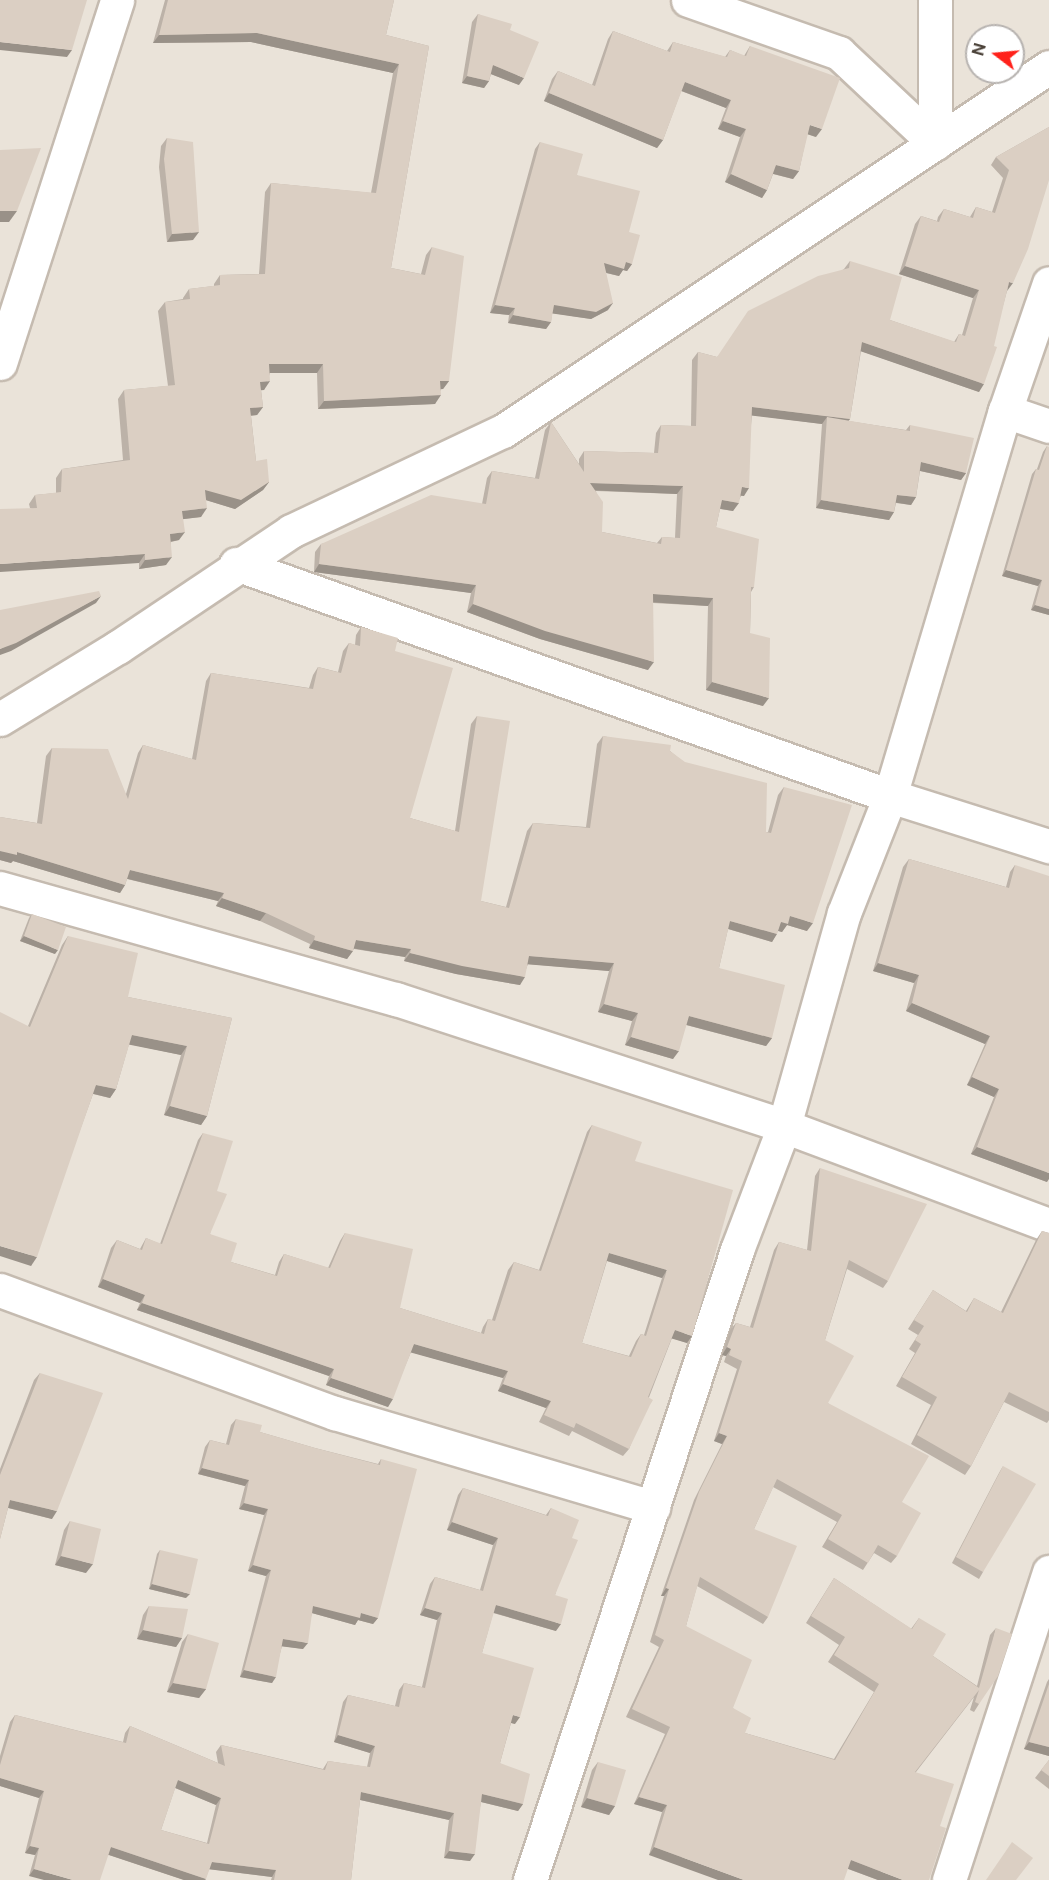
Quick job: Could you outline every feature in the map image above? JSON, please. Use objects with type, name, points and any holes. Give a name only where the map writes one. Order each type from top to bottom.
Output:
[{"type":"street","points":[[0,363],[117,0]]},
{"type":"street","points":[[688,0],[839,53],[935,143]]},
{"type":"street","points":[[935,0],[935,143]]},
{"type":"street","points":[[0,718],[118,647],[236,564],[291,531],[503,431],[935,143],[1046,73]]},
{"type":"street","points":[[0,282],[33,261]]},
{"type":"street","points":[[531,1880],[737,1250],[784,1126],[844,913],[890,796],[1005,411],[1049,283]]},
{"type":"street","points":[[1005,411],[1049,426]]},
{"type":"street","points":[[236,564],[890,796],[1049,846]]},
{"type":"street","points":[[0,888],[396,999],[784,1126],[1049,1225]]},
{"type":"street","points":[[0,1290],[335,1413],[653,1507]]},
{"type":"street","points":[[949,1880],[1049,1572]]},
{"type":"shaded area","points":[[0,0],[107,0],[0,335]]},
{"type":"shaded area","points":[[110,0],[1049,0],[1049,1880],[0,1880],[0,343]]},
{"type":"building","points":[[0,0],[87,0],[72,50],[0,42]]},
{"type":"building","points":[[168,0],[394,0],[386,35],[429,46],[391,268],[425,275],[432,247],[464,256],[449,381],[440,381],[441,395],[324,401],[323,364],[269,364],[270,381],[260,382],[263,407],[250,408],[256,461],[267,459],[269,482],[241,500],[205,490],[207,508],[182,511],[185,532],[170,534],[172,557],[145,560],[145,554],[0,564],[0,509],[37,508],[35,495],[61,492],[62,469],[130,460],[124,390],[175,385],[165,302],[190,299],[189,289],[220,285],[220,275],[265,274],[271,183],[376,193],[399,64],[257,33],[159,35]]},
{"type":"building","points":[[478,14],[512,24],[510,30],[539,42],[524,78],[493,65],[489,81],[467,76]]},
{"type":"building","points":[[613,31],[670,52],[673,42],[727,57],[730,50],[746,56],[750,46],[840,78],[822,129],[810,125],[799,171],[776,165],[767,190],[731,174],[746,129],[723,121],[731,100],[685,82],[663,140],[549,93],[558,71],[595,86]]},
{"type":"building","points":[[1049,127],[1049,180],[1028,249],[1013,283],[1009,282],[994,346],[997,347],[984,384],[862,342],[850,419],[752,407],[749,488],[742,487],[739,503],[722,500],[716,527],[759,539],[754,587],[751,587],[750,633],[770,638],[769,698],[712,682],[713,598],[653,594],[654,662],[545,631],[473,604],[476,585],[319,564],[321,544],[431,495],[486,504],[492,471],[539,479],[551,422],[584,472],[584,451],[658,453],[661,425],[696,426],[698,352],[717,357],[748,311],[818,276],[849,268],[850,261],[902,277],[890,320],[956,342],[959,334],[965,336],[979,290],[905,266],[921,216],[939,222],[944,209],[973,218],[976,207],[995,213],[1009,170],[996,157]],"holes":[[[590,483],[683,486],[680,538],[662,537],[661,544],[602,532],[603,502]]]},
{"type":"building","points":[[167,138],[193,142],[199,232],[172,234],[164,159]]},
{"type":"building","points":[[540,142],[583,154],[577,175],[640,191],[629,232],[640,235],[632,264],[626,262],[624,269],[604,263],[613,303],[596,312],[554,305],[551,322],[513,315],[515,308],[495,305]]},
{"type":"building","points":[[41,148],[17,211],[0,211],[0,150]]},
{"type":"building","points":[[827,417],[910,431],[910,425],[974,438],[966,473],[921,462],[916,497],[897,495],[894,512],[821,500]]},
{"type":"building","points":[[1047,446],[1049,447],[1049,609],[1035,605],[1042,580],[1006,570],[1036,469],[1039,470]]},
{"type":"building","points":[[99,591],[101,596],[16,643],[0,649],[0,610]]},
{"type":"building","points":[[361,627],[398,638],[395,651],[453,668],[410,818],[459,832],[477,716],[510,721],[481,901],[509,908],[533,823],[590,828],[603,736],[671,745],[670,751],[685,762],[767,783],[766,832],[771,833],[784,787],[852,805],[813,923],[790,916],[788,924],[781,922],[777,934],[730,921],[719,968],[785,985],[772,1038],[689,1016],[679,1051],[631,1037],[638,1013],[604,1004],[614,963],[529,956],[525,977],[462,966],[410,953],[411,949],[356,940],[353,951],[314,940],[315,936],[266,913],[222,898],[224,893],[130,870],[125,885],[17,852],[17,855],[0,851],[0,817],[42,824],[52,748],[108,749],[128,799],[143,745],[196,760],[211,673],[313,689],[318,667],[341,673],[349,643],[360,646]]},
{"type":"building","points":[[909,859],[1009,888],[1015,865],[1049,876],[1049,1173],[977,1147],[999,1089],[972,1077],[990,1036],[912,1003],[919,975],[878,963]]},
{"type":"building","points":[[32,914],[66,927],[58,950],[24,936]]},
{"type":"building","points":[[68,936],[138,953],[128,997],[232,1018],[207,1116],[170,1106],[187,1046],[132,1035],[116,1089],[96,1085],[37,1257],[0,1246],[0,1012],[30,1027]]},
{"type":"building","points":[[592,1125],[642,1142],[635,1161],[733,1190],[692,1336],[675,1330],[648,1397],[653,1400],[629,1449],[576,1423],[574,1428],[544,1415],[551,1401],[503,1384],[508,1371],[414,1344],[393,1399],[331,1378],[334,1369],[142,1303],[145,1295],[103,1279],[117,1240],[142,1250],[146,1238],[162,1244],[203,1133],[233,1141],[217,1191],[227,1194],[210,1234],[237,1243],[231,1262],[277,1276],[284,1254],[330,1268],[345,1233],[413,1249],[400,1308],[484,1334],[488,1319],[495,1321],[514,1262],[541,1271]],"holes":[[[609,1253],[667,1270],[646,1336],[641,1334],[631,1357],[582,1343]]]},
{"type":"building","points":[[820,1168],[927,1204],[888,1281],[849,1260],[825,1340],[854,1356],[828,1403],[929,1456],[902,1502],[921,1513],[897,1556],[878,1545],[868,1563],[828,1539],[842,1515],[777,1479],[754,1529],[797,1546],[768,1617],[700,1577],[686,1626],[752,1660],[733,1708],[751,1718],[745,1733],[835,1760],[879,1684],[834,1655],[845,1637],[811,1616],[834,1578],[912,1629],[919,1618],[946,1634],[933,1656],[979,1688],[996,1628],[1012,1634],[998,1676],[979,1704],[975,1702],[979,1690],[915,1772],[954,1784],[940,1826],[946,1828],[929,1880],[903,1880],[851,1860],[844,1880],[744,1880],[654,1847],[667,1805],[639,1797],[670,1727],[632,1709],[664,1640],[655,1635],[669,1589],[666,1588],[699,1492],[727,1436],[719,1433],[742,1361],[729,1355],[731,1349],[727,1347],[736,1323],[753,1328],[779,1242],[811,1251]]},
{"type":"building","points":[[1042,1231],[1049,1233],[1049,1412],[1009,1392],[971,1466],[917,1435],[937,1397],[902,1377],[921,1344],[915,1340],[924,1326],[914,1320],[933,1290],[967,1312],[974,1298],[1003,1313]]},
{"type":"building","points":[[40,1373],[103,1393],[57,1511],[10,1500],[0,1539],[0,1475]]},
{"type":"building","points":[[236,1419],[262,1425],[260,1432],[315,1448],[380,1465],[381,1459],[417,1469],[378,1618],[361,1613],[360,1618],[313,1606],[308,1643],[283,1639],[276,1677],[244,1670],[271,1570],[253,1565],[268,1509],[244,1503],[249,1480],[202,1468],[210,1440],[229,1445]]},
{"type":"building","points":[[1003,1466],[1036,1484],[983,1572],[956,1557]]},
{"type":"building","points":[[463,1488],[548,1516],[551,1508],[579,1520],[572,1538],[578,1540],[555,1595],[568,1599],[561,1624],[496,1605],[482,1653],[534,1668],[520,1717],[513,1715],[500,1763],[530,1774],[523,1804],[482,1794],[475,1854],[449,1851],[454,1813],[361,1792],[351,1880],[274,1880],[276,1870],[212,1862],[206,1879],[111,1847],[100,1880],[73,1880],[34,1869],[39,1848],[30,1846],[44,1791],[0,1778],[0,1765],[15,1715],[126,1743],[130,1726],[225,1766],[221,1745],[325,1770],[328,1761],[370,1767],[375,1746],[338,1735],[348,1695],[399,1707],[404,1683],[425,1688],[442,1613],[425,1608],[435,1577],[483,1591],[498,1538],[452,1522]],"holes":[[[178,1780],[221,1798],[209,1844],[161,1830]]]},
{"type":"building","points":[[70,1521],[101,1529],[93,1564],[61,1556]]},
{"type":"building","points":[[160,1550],[198,1559],[190,1594],[152,1584]]},
{"type":"building","points":[[149,1606],[188,1609],[182,1638],[143,1630]]},
{"type":"building","points":[[188,1634],[219,1643],[206,1689],[173,1683]]},
{"type":"building","points":[[1049,1684],[1049,1747],[1029,1742]]},
{"type":"building","points":[[1049,1760],[1049,1776],[1041,1770]]},
{"type":"building","points":[[598,1762],[626,1770],[615,1806],[587,1798]]},
{"type":"building","points":[[1012,1842],[1033,1858],[1016,1880],[986,1880]]}]
